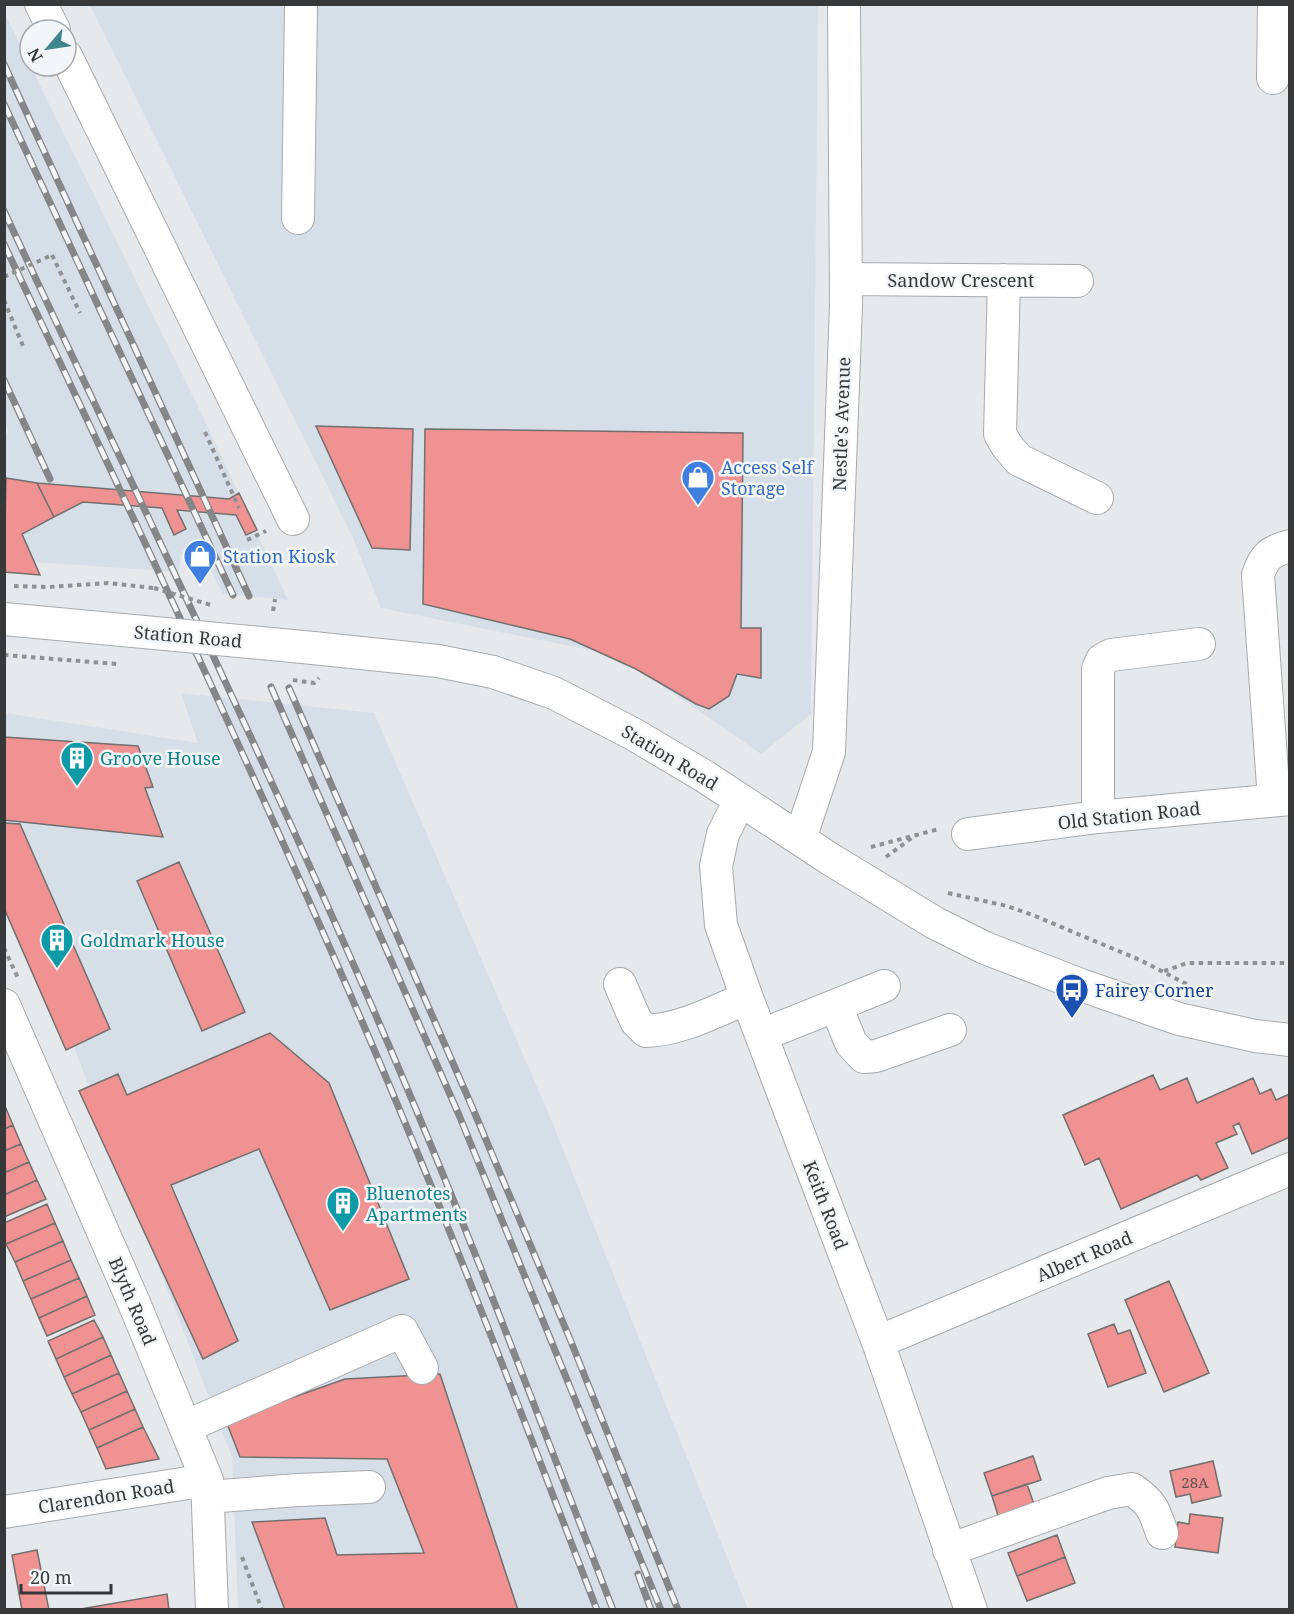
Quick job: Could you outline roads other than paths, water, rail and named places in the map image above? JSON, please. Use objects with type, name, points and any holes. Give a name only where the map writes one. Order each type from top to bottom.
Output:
[{"type":"street","points":[[41,4],[48,18]]},
{"type":"street","points":[[298,218],[301,4]]},
{"type":"street","name":"Nestle's Avenue","points":[[800,839],[829,752],[846,279],[844,4]]},
{"type":"street","points":[[1273,78],[1274,4]]},
{"type":"street","points":[[77,78],[293,519]]},
{"type":"street","name":"Sandow Crescent","points":[[846,279],[1077,281]]},
{"type":"street","points":[[1004,280],[1000,434],[1019,460],[1097,498]]},
{"type":"street","points":[[1282,799],[1258,575],[1262,562],[1275,550],[1290,546]]},
{"type":"street","name":"Station Road","points":[[4,619],[438,661],[493,672],[554,693],[635,735],[935,923],[985,948],[1179,1019],[1255,1036],[1290,1040]]},
{"type":"street","points":[[1098,817],[1098,669],[1102,660],[1111,655],[1198,644]]},
{"type":"street","name":"Old Station Road","points":[[968,834],[1098,817],[1282,799]]},
{"type":"street","name":"Keith Road","points":[[740,800],[723,834],[716,866],[721,925],[878,1342],[971,1610]]},
{"type":"street","points":[[620,984],[636,1021],[646,1031],[671,1028],[747,998]]},
{"type":"street","points":[[762,1035],[884,986]]},
{"type":"street","name":"Blyth Road","points":[[4,1005],[134,1303],[185,1427],[207,1489],[212,1610]]},
{"type":"street","points":[[836,1006],[851,1043],[864,1057],[876,1056],[950,1030]]},
{"type":"street","name":"Albert Road","points":[[878,1342],[1290,1169]]},
{"type":"street","points":[[185,1427],[402,1330],[422,1368]]},
{"type":"street","name":"Clarendon Road","points":[[4,1512],[207,1489],[298,1490],[369,1487]]},
{"type":"street","points":[[949,1550],[1108,1493],[1132,1488],[1148,1500],[1162,1533]]},
{"type":"railway","points":[[4,64],[249,596]]},
{"type":"railway","points":[[4,104],[233,595]]},
{"type":"railway","points":[[4,211],[240,714],[377,1018],[469,1239],[613,1610]]},
{"type":"railway","points":[[4,244],[142,536],[364,1026],[454,1243],[597,1610]]},
{"type":"railway","points":[[4,380],[50,479]]},
{"type":"railway","points":[[271,687],[459,1115],[661,1610]]},
{"type":"railway","points":[[289,688],[473,1109],[570,1339],[678,1610]]},
{"type":"railway","points":[[638,1574],[651,1610]]},
{"type":"place","name":"Access Self Storage","points":[[698,506]]},
{"type":"place","name":"Station Kiosk","points":[[200,585]]},
{"type":"place","name":"Groove House","points":[[77,787]]},
{"type":"place","name":"Goldmark House","points":[[57,969]]},
{"type":"place","name":"Fairey Corner","points":[[1072,1019]]},
{"type":"place","name":"Bluenotes Apartments","points":[[343,1232]]}]
